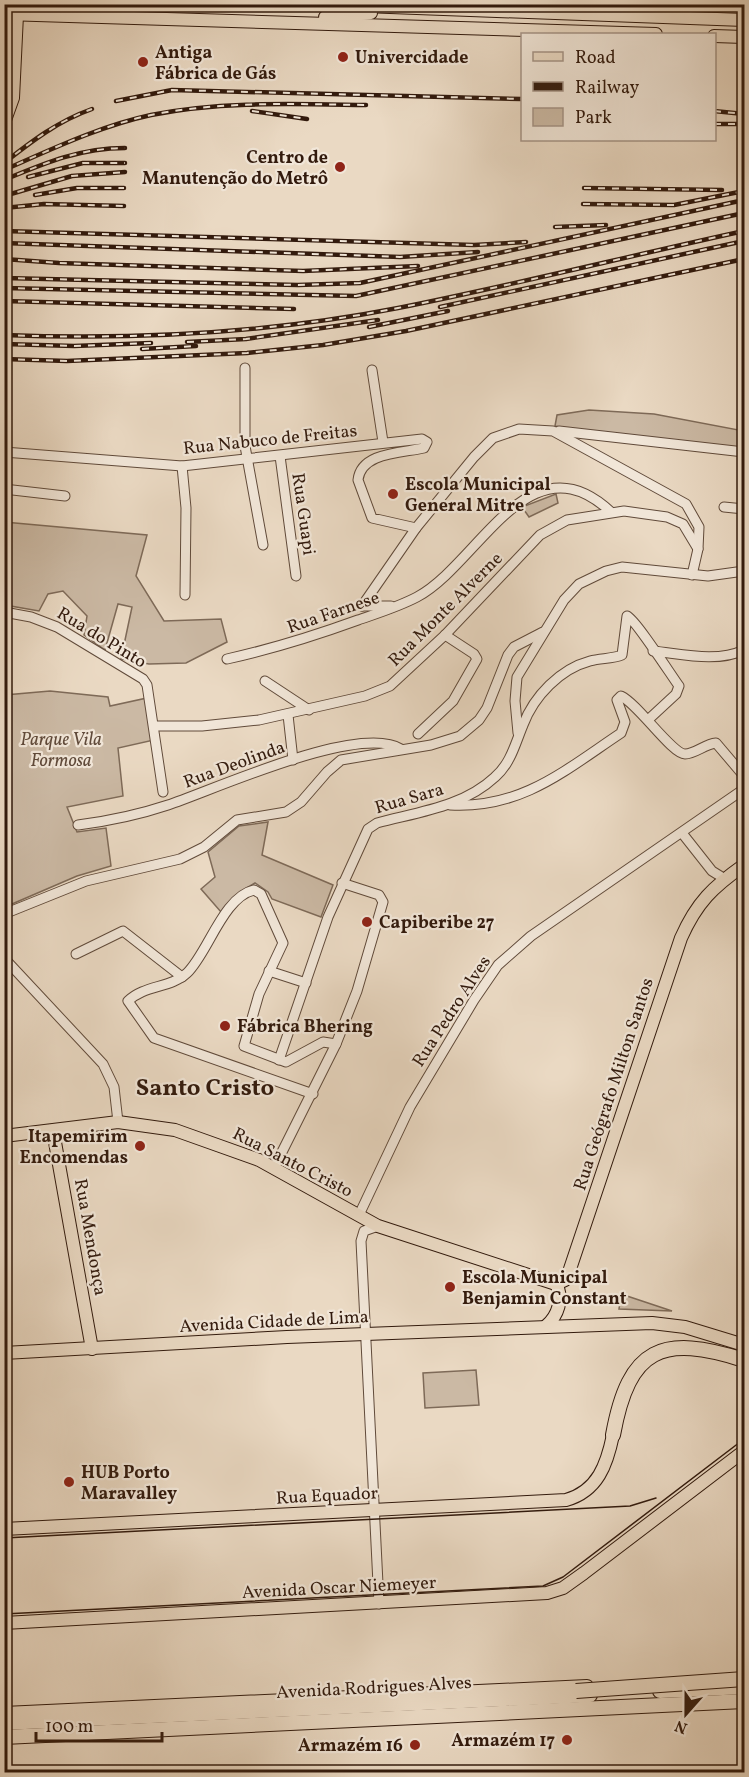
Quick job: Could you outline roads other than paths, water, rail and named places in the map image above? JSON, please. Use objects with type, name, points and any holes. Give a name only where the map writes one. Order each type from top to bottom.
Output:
[{"type":"highway","points":[[613,1435],[626,1385],[638,1368],[651,1357],[675,1348],[694,1347],[744,1360]]},
{"type":"highway","points":[[511,1699],[576,1691],[744,1679]]},
{"type":"highway","name":"Avenida Rodrigues Alves","points":[[4,1724],[744,1687]]},
{"type":"highway","name":"Avenida Rodrigues Alves","points":[[4,1737],[744,1701]]},
{"type":"main road","points":[[257,4],[291,4]]},
{"type":"main road","points":[[310,4],[393,9],[744,20]]},
{"type":"main road","points":[[289,23],[393,9]]},
{"type":"main road","points":[[4,123],[12,98],[11,14],[623,33]]},
{"type":"main road","points":[[716,36],[744,37]]},
{"type":"main road","name":"Rua Geógrafo Milton Santos","points":[[556,1284],[565,1280],[569,1272],[681,938],[700,902],[724,879],[744,865]]},
{"type":"main road","name":"Rua Santo Cristo","points":[[4,1136],[118,1122],[141,1124],[193,1135],[248,1155],[378,1226],[556,1284]]},
{"type":"main road","name":"Rua Mendonça","points":[[53,1131],[92,1349]]},
{"type":"main road","points":[[546,1326],[557,1312],[560,1292],[556,1284]]},
{"type":"main road","name":"Avenida Cidade de Lima","points":[[4,1353],[546,1326],[660,1323],[685,1327],[744,1345]]},
{"type":"main road","name":"Rua Equador","points":[[4,1529],[572,1498],[587,1490],[602,1472],[613,1435]]},
{"type":"main road","name":"Avenida Oscar Niemeyer","points":[[4,1623],[379,1604],[552,1592],[566,1586],[654,1522],[744,1451]]},
{"type":"main road","name":"Avenida Rodrigues Alves","points":[[4,1713],[744,1679]]},
{"type":"street","points":[[245,368],[247,461],[263,545]]},
{"type":"street","points":[[372,370],[383,442]]},
{"type":"street","points":[[416,528],[445,490],[493,438],[519,429],[553,430],[744,452]]},
{"type":"street","points":[[553,430],[686,504],[699,526],[698,549],[692,575]]},
{"type":"street","name":"Rua Nabuco de Freitas","points":[[4,452],[182,466],[247,461],[383,442],[425,440],[427,445],[424,448],[394,453],[369,462],[362,468],[358,480],[372,518],[416,528]]},
{"type":"street","name":"Rua Guapi","points":[[280,456],[296,576]]},
{"type":"street","points":[[182,466],[186,508],[185,595]]},
{"type":"street","points":[[4,489],[64,496]]},
{"type":"street","points":[[400,606],[418,597],[439,581],[511,509],[529,496],[554,489],[577,489],[597,500],[611,512]]},
{"type":"street","points":[[724,507],[744,509]]},
{"type":"street","name":"Rua Monte Alverne","points":[[154,726],[231,724],[288,715],[365,696],[390,686],[445,635],[540,535],[567,520],[611,512],[639,512],[675,519],[683,524],[698,549]]},
{"type":"street","name":"Rua Farnese","points":[[400,606],[362,606],[416,528]]},
{"type":"street","name":"Rua Sara","points":[[279,1060],[342,883],[364,834],[373,825],[447,805],[467,797],[496,776],[506,765],[518,736],[515,701],[517,677],[543,632],[572,591],[579,584],[606,571],[630,567],[708,576],[744,571]]},
{"type":"street","name":"Rua Farnese","points":[[227,659],[321,635],[400,606]]},
{"type":"street","name":"Rua do Pinto","points":[[4,612],[31,617],[57,627],[143,679],[154,726],[163,792]]},
{"type":"street","points":[[518,736],[540,693],[588,662],[622,655],[625,650],[624,625],[627,616],[636,622],[653,651],[679,686],[679,691],[649,719]]},
{"type":"street","points":[[4,914],[93,878],[180,859],[204,847],[237,820],[273,815],[294,808],[341,760],[452,739],[471,729],[487,708],[508,655],[514,647],[543,632]]},
{"type":"street","points":[[418,734],[453,702],[477,659],[474,654],[445,635]]},
{"type":"street","points":[[653,651],[711,657],[726,656],[744,650]]},
{"type":"street","points":[[265,681],[309,710]]},
{"type":"street","points":[[447,805],[472,806],[496,803],[545,784],[621,733],[625,722],[617,700],[619,696],[624,697],[649,719],[675,750],[682,754],[711,744],[719,745],[744,776]]},
{"type":"street","points":[[288,715],[293,760]]},
{"type":"street","name":"Rua Deolinda","points":[[78,825],[140,814],[336,746],[386,742],[400,749]]},
{"type":"street","name":"Rua Pedro Alves","points":[[358,1215],[410,1107],[474,1000],[498,965],[531,936],[744,789]]},
{"type":"street","points":[[682,833],[712,871],[724,879]]},
{"type":"street","points":[[274,1168],[313,1095],[336,1044],[357,992],[383,900],[379,895],[342,883]]},
{"type":"street","points":[[313,1095],[154,1038],[128,1001],[148,989],[182,977],[191,968],[217,926],[238,900],[254,890],[261,894],[282,939],[282,947],[270,971],[244,1044],[247,1048],[279,1060],[290,1061],[325,1042],[336,1044]]},
{"type":"street","points":[[76,954],[123,931],[182,977]]},
{"type":"street","points":[[4,958],[103,1064],[114,1087],[118,1122]]},
{"type":"street","points":[[270,971],[306,983]]},
{"type":"street","points":[[378,1226],[366,1229],[362,1236],[379,1604]]},
{"type":"tram line","points":[[4,1614],[543,1586],[563,1577],[744,1439]]},
{"type":"tram line","points":[[4,1538],[630,1506],[656,1498]]},
{"type":"railway","points":[[116,101],[172,90],[521,99]]},
{"type":"railway","points":[[4,170],[95,132],[151,115],[231,105],[366,105]]},
{"type":"railway","points":[[4,163],[35,139],[92,109]]},
{"type":"railway","points":[[252,111],[307,119]]},
{"type":"railway","points":[[716,111],[744,114]]},
{"type":"railway","points":[[716,124],[744,124]]},
{"type":"railway","points":[[4,180],[48,162],[78,154],[125,148]]},
{"type":"railway","points":[[28,177],[83,163],[125,163]]},
{"type":"railway","points":[[4,196],[72,176],[125,172]]},
{"type":"railway","points":[[35,195],[77,188],[124,188]]},
{"type":"railway","points":[[584,188],[722,190]]},
{"type":"railway","points":[[583,204],[674,205],[744,191]]},
{"type":"railway","points":[[4,278],[298,285],[360,283],[744,200]]},
{"type":"railway","points":[[4,208],[44,204],[124,206]]},
{"type":"railway","points":[[4,288],[356,296],[744,213]]},
{"type":"railway","points":[[555,227],[606,225]]},
{"type":"railway","points":[[4,231],[474,245],[526,242]]},
{"type":"railway","points":[[4,335],[103,336],[202,333],[350,317],[441,299],[744,231]]},
{"type":"railway","points":[[440,307],[744,241]]},
{"type":"railway","points":[[4,243],[400,257],[478,252]]},
{"type":"railway","points":[[4,259],[303,271],[418,266]]},
{"type":"railway","points":[[4,359],[67,361],[247,353],[323,345],[406,331],[744,259]]},
{"type":"railway","points":[[4,301],[294,309]]},
{"type":"railway","points":[[369,327],[448,311]]},
{"type":"railway","points":[[187,342],[246,339],[378,320]]},
{"type":"railway","points":[[4,344],[74,346],[151,343]]},
{"type":"railway","points":[[142,349],[196,346]]},
{"type":"place","name":"Univercidade","points":[[343,57]]},
{"type":"place","name":"Antiga Fábrica de Gás","points":[[143,62]]},
{"type":"place","name":"Centro de Manutenção do Metrô","points":[[340,167]]},
{"type":"place","name":"Escola Municipal General Mitre","points":[[393,494]]},
{"type":"place","name":"Capiberibe 27","points":[[367,922]]},
{"type":"place","name":"Fábrica Bhering","points":[[225,1026]]},
{"type":"place","name":"Itapemirim Encomendas","points":[[140,1146]]},
{"type":"place","name":"Escola Municipal Benjamin Constant","points":[[450,1287]]},
{"type":"place","name":"HUB Porto Maravalley","points":[[69,1482]]},
{"type":"place","name":"Armazém 17","points":[[567,1740]]},
{"type":"place","name":"Armazém 16","points":[[415,1745]]},
{"type":"district","name":"Santo Cristo","points":[[205,1087]]},
{"type":"park label","name":"Parque Vila Formosa","points":[[61,750]]}]
